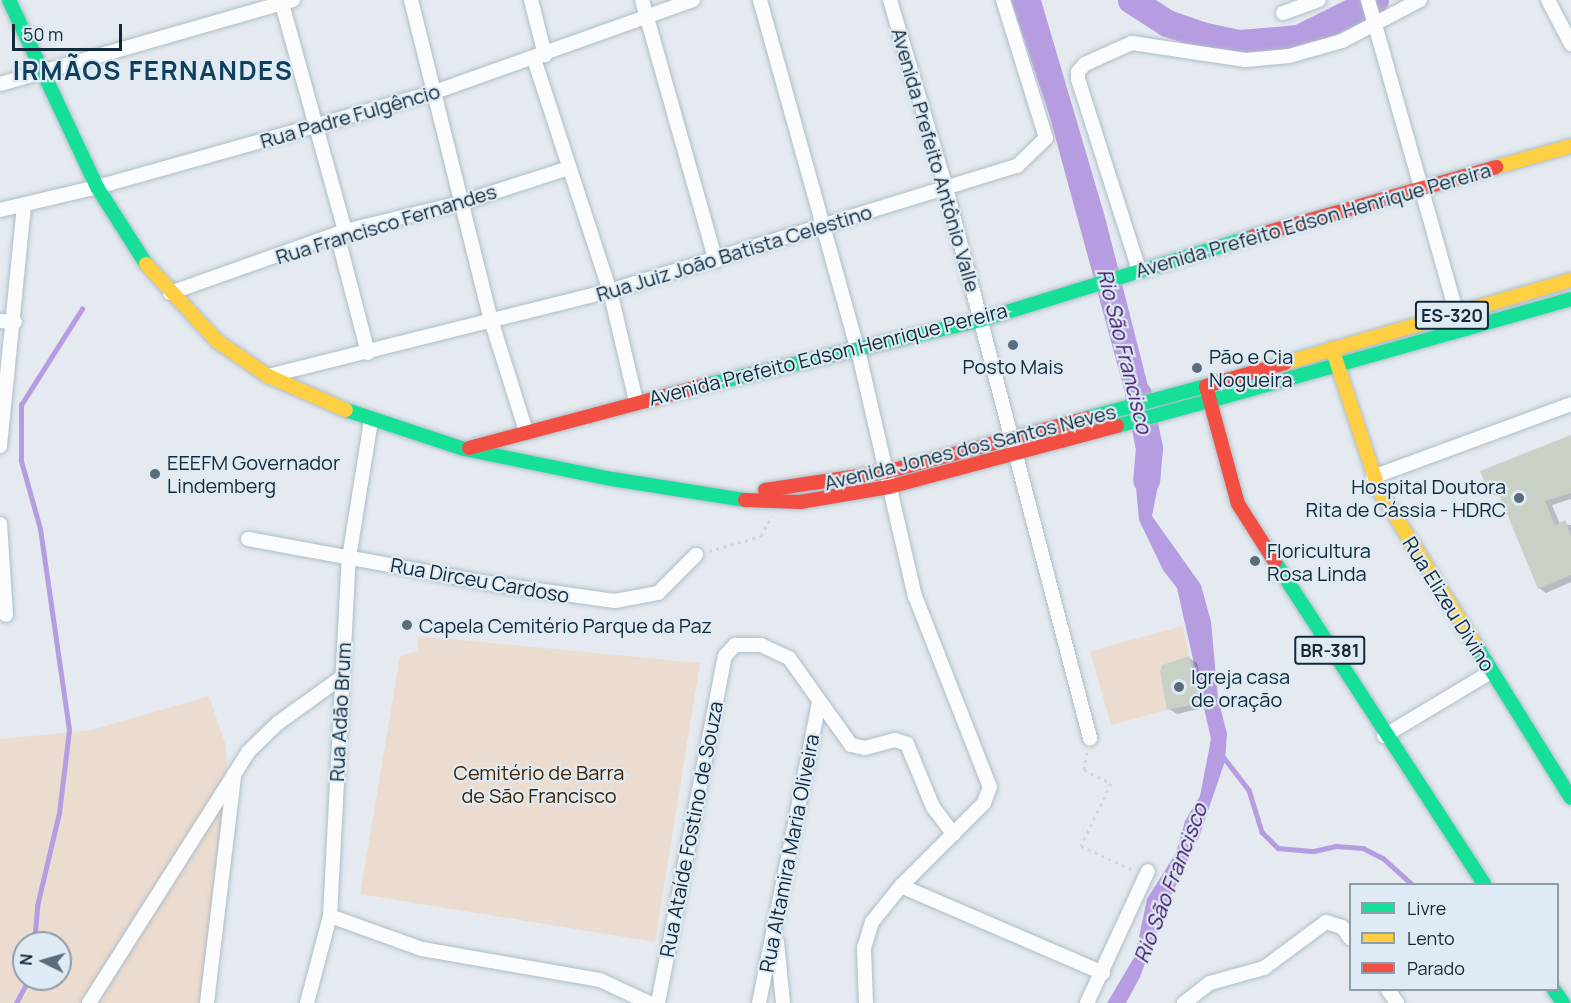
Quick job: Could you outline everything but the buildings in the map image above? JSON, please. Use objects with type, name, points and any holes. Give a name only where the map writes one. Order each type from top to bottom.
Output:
[{"type":"main road","name":"Avenida Jones dos Santos Neves","points":[[9,0],[98,187],[146,264],[170,293],[217,340],[268,376],[371,421],[464,449],[712,494],[773,501],[825,500],[889,487],[1015,452],[1119,417]]},
{"type":"main road","name":"Avenida Prefeito Edson Henrique Pereira","points":[[464,449],[636,401],[858,351],[981,320],[1132,271],[1422,191],[1571,146]]},
{"type":"main road","name":"Avenida Jones dos Santos Neves","points":[[1162,406],[1206,386],[1571,280]]},
{"type":"main road","name":"Avenida Jones dos Santos Neves","points":[[712,494],[805,487],[886,472],[1011,437],[1119,417],[1162,406],[1209,401],[1461,328],[1571,299]]},
{"type":"main road","name":"Rua Elizeu Divino","points":[[1332,348],[1372,477],[1571,798]]},
{"type":"main road","name":"BR-381","points":[[1206,386],[1238,504],[1384,736],[1483,883]]},
{"type":"street","points":[[411,0],[459,203],[490,320],[526,431]]},
{"type":"street","points":[[531,0],[540,57],[569,168],[610,291],[636,401]]},
{"type":"street","points":[[642,0],[716,261]]},
{"type":"street","name":"Rua Padre Fulgêncio","points":[[0,210],[98,187],[432,93],[540,57],[693,0]]},
{"type":"street","points":[[760,0],[858,351],[915,596],[953,699],[989,780],[987,799],[901,886],[879,911],[867,933],[864,949],[869,1002]]},
{"type":"street","name":"Avenida Prefeito Antônio Valle","points":[[890,0],[946,188],[1090,738]]},
{"type":"street","name":"Rua Juiz João Batista Celestino","points":[[268,376],[369,353],[490,320],[610,291],[716,261],[1015,167],[1026,153],[1046,140],[1004,0]]},
{"type":"street","points":[[1283,13],[1319,0]]},
{"type":"street","points":[[1368,0],[1461,328]]},
{"type":"street","points":[[1132,271],[1078,79],[1078,72],[1085,63],[1126,44],[1258,61],[1342,41],[1375,20],[1419,0]]},
{"type":"street","points":[[1548,0],[1571,44]]},
{"type":"street","points":[[0,84],[285,1],[318,126],[369,353]]},
{"type":"street","name":"Rua Francisco Fernandes","points":[[170,293],[341,233],[459,203],[569,168]]},
{"type":"street","points":[[0,446],[15,322],[24,204]]},
{"type":"street","points":[[0,321],[15,322]]},
{"type":"street","points":[[1372,477],[1571,404]]},
{"type":"street","name":"Rua Adão Brum","points":[[307,1003],[330,916],[349,558],[371,421]]},
{"type":"street","points":[[0,524],[6,615]]},
{"type":"street","name":"Rua Dirceu Cardoso","points":[[248,539],[487,583],[615,601],[658,593],[696,555]]},
{"type":"street","name":"Rua Ataíde Fostino de Souza","points":[[658,1003],[725,656],[735,645],[750,643],[782,653],[796,666],[819,703]]},
{"type":"street","points":[[1384,736],[1491,672]]},
{"type":"street","points":[[89,1003],[234,771],[278,723],[342,677]]},
{"type":"street","points":[[819,703],[851,745],[865,748],[895,740],[907,744],[933,807],[953,834]]},
{"type":"street","name":"Rua Altamira Maria Oliveira","points":[[759,1003],[819,703]]},
{"type":"street","points":[[207,1003],[234,771]]},
{"type":"street","points":[[1087,1003],[1147,874]]},
{"type":"street","points":[[901,886],[1102,973]]},
{"type":"street","points":[[330,916],[422,949],[600,980],[649,1003]]},
{"type":"street","points":[[1184,1003],[1210,983],[1264,968],[1326,922],[1346,933]]},
{"type":"street","points":[[775,928],[783,1003]]},
{"type":"path","points":[[696,555],[761,536],[772,518],[773,501]]},
{"type":"path","points":[[1090,738],[1084,770],[1111,783],[1081,846],[1147,874]]},
{"type":"green space","points":[[1183,626],[1189,656],[1162,665],[1160,670],[1167,710],[1111,725],[1090,651]]},
{"type":"green space","name":"Cemitério de Barra de São Francisco","points":[[418,636],[700,663],[655,942],[360,894],[400,656],[418,651]]},
{"type":"green space","points":[[209,696],[226,746],[228,780],[202,1003],[0,1003],[0,739],[92,730]]},
{"type":"water","points":[[1011,0],[1041,0],[1105,217],[1150,394],[1127,400],[1049,114]]},
{"type":"water","points":[[1152,443],[1160,475],[1152,516],[1201,585],[1211,622],[1218,698],[1227,734],[1225,761],[1199,837],[1167,904],[1140,977],[1126,1003],[1107,1003],[1135,956],[1147,899],[1176,853],[1185,821],[1200,796],[1211,739],[1177,588],[1163,570],[1139,520],[1136,487],[1144,471],[1138,446]]},
{"type":"waterway","points":[[1131,0],[1167,23],[1201,35],[1239,43],[1298,38],[1375,0]]},
{"type":"waterway","points":[[35,931],[37,906],[59,813],[69,730],[40,529],[21,461],[21,405],[82,309]]},
{"type":"waterway","name":"Rio São Francisco","points":[[1138,394],[1149,448],[1146,480]]},
{"type":"waterway","points":[[1222,755],[1249,790],[1262,832],[1278,848],[1314,851],[1336,846],[1363,848],[1383,858],[1411,883]]},
{"type":"waterway","points":[[16,1003],[22,991]]},
{"type":"traffic: fast","points":[[9,0],[97,187],[146,264]]},
{"type":"traffic: fast","points":[[710,384],[981,320],[1254,236]]},
{"type":"traffic: fast","points":[[1209,401],[1571,299]]},
{"type":"traffic: fast","points":[[1087,418],[1206,386]]},
{"type":"traffic: fast","points":[[1117,426],[1209,401]]},
{"type":"traffic: fast","points":[[346,410],[464,449],[612,479],[745,500]]},
{"type":"traffic: fast","points":[[1275,562],[1483,883]]},
{"type":"traffic: fast","points":[[1475,644],[1571,798]]},
{"type":"traffic: fast","points":[[1555,991],[1563,1003]]},
{"type":"traffic: slow","points":[[1496,167],[1571,146]]},
{"type":"traffic: slow","points":[[146,264],[217,341],[268,376],[346,410]]},
{"type":"traffic: slow","points":[[1285,363],[1571,280]]},
{"type":"traffic: slow","points":[[1332,348],[1379,490],[1475,644]]},
{"type":"traffic: jam","points":[[1254,236],[1496,167]]},
{"type":"traffic: jam","points":[[1275,562],[1238,504],[1206,386],[1285,363]]},
{"type":"traffic: jam","points":[[469,448],[710,384]]},
{"type":"traffic: jam","points":[[765,490],[886,472],[1087,418]]},
{"type":"traffic: jam","points":[[745,500],[800,502],[889,487],[1117,426]]},
{"type":"place","name":"Posto Mais","points":[[1013,345]]},
{"type":"place","name":"Pão e Cia Nogueira","points":[[1197,368]]},
{"type":"place","name":"EEEFM Governador Lindemberg","points":[[155,474]]},
{"type":"place","name":"Hospital Doutora Rita de Cássia - HDRC","points":[[1519,498]]},
{"type":"place","name":"Floricultura Rosa Linda","points":[[1255,561]]},
{"type":"place","name":"Capela Cemitério Parque da Paz","points":[[407,625]]},
{"type":"place","name":"Igreja casa de oração","points":[[1179,687]]},
{"type":"district","name":"IRMÃOS FERNANDES","points":[[153,71]]}]
